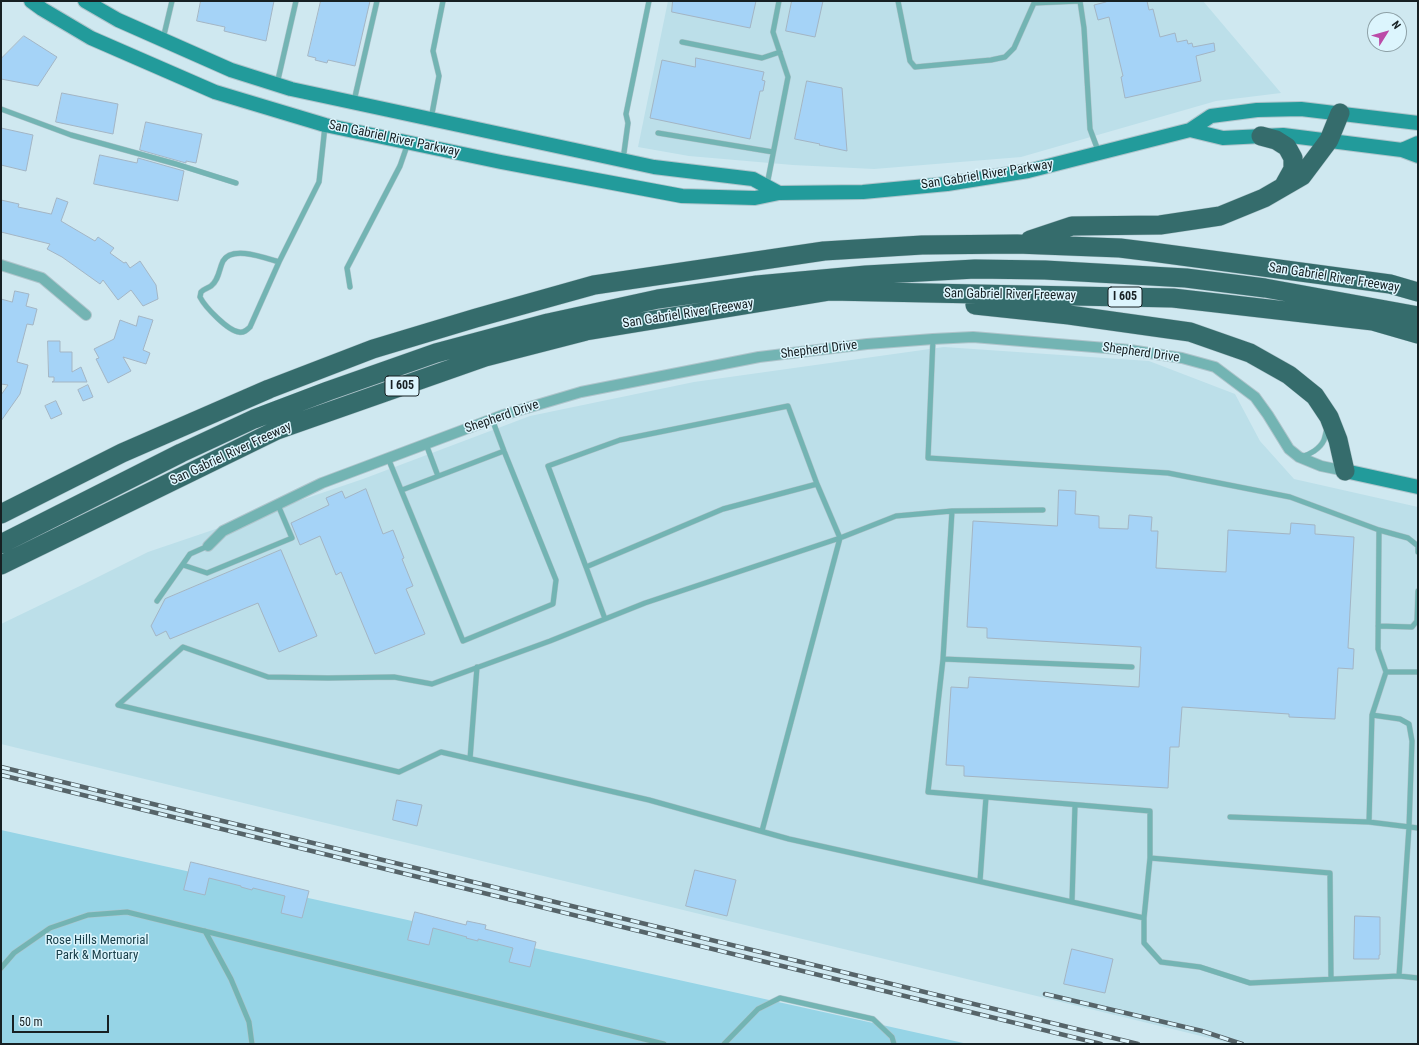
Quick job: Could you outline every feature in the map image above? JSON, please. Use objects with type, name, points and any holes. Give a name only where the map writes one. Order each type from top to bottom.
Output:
[{"type":"highway","points":[[1017,244],[1072,226],[1160,225],[1220,216],[1264,198],[1302,176],[1329,140],[1340,113]]},
{"type":"highway","points":[[1261,136],[1276,140],[1287,147],[1293,158],[1293,169],[1283,187]]},
{"type":"highway","name":"San Gabriel River Freeway","points":[[1,514],[122,453],[276,386],[373,349],[594,285],[824,251],[922,244],[1017,244],[1120,248],[1390,284],[1418,292]]},
{"type":"highway","points":[[1,532],[189,440],[326,383],[472,335],[578,308],[697,285],[804,271],[912,263],[1064,262],[1125,265],[1152,252]]},
{"type":"highway","points":[[1,544],[188,450],[254,419],[328,391],[436,353],[548,323],[658,299],[757,285],[866,275],[975,269],[1045,270],[1186,278],[1265,288],[1418,316]]},
{"type":"highway","points":[[830,291],[1069,315],[1190,332],[1250,353],[1289,375],[1315,396],[1329,417],[1338,440],[1344,472]]},
{"type":"highway","name":"San Gabriel River Freeway","points":[[1,566],[277,430],[485,357],[586,331],[830,291],[1173,298],[1373,321],[1418,334]]},
{"type":"main road","name":"San Gabriel River Parkway","points":[[31,1],[91,38],[215,92],[325,125],[501,162],[682,196],[755,198],[779,193],[863,192],[947,184],[1028,171],[1100,154],[1190,130],[1211,116],[1257,110],[1301,109],[1418,123]]},
{"type":"main road","name":"San Gabriel River Parkway","points":[[85,1],[118,20],[231,70],[277,85],[353,103],[654,168],[753,179],[779,193]]},
{"type":"main road","name":"San Gabriel River Parkway","points":[[1190,130],[1223,138],[1283,135],[1329,140],[1402,150],[1418,156]]},
{"type":"main road","points":[[1402,150],[1418,143]]},
{"type":"main road","name":"Shepherd Drive","points":[[1344,472],[1418,488]]},
{"type":"street","points":[[1,265],[42,278],[86,315]]},
{"type":"street","name":"Shepherd Drive","points":[[208,546],[223,531],[322,483],[492,419],[581,392],[759,357],[867,344],[934,339],[973,337],[1130,350],[1182,358],[1215,367],[1255,397],[1289,449],[1299,457],[1321,466],[1344,472]]},
{"type":"lane","points":[[163,40],[172,1]]},
{"type":"lane","points":[[277,85],[296,1]]},
{"type":"lane","points":[[353,103],[377,1]]},
{"type":"lane","points":[[431,120],[439,76],[434,51],[443,1]]},
{"type":"lane","points":[[623,161],[628,122],[626,114],[649,1]]},
{"type":"lane","points":[[767,186],[788,77],[773,32],[779,1]]},
{"type":"lane","points":[[898,1],[910,61],[915,67],[991,60],[1005,57],[1014,48],[1034,3],[1080,1],[1084,28],[1090,128],[1100,154]]},
{"type":"lane","points":[[682,42],[762,58],[780,52]]},
{"type":"lane","points":[[1,109],[71,135],[236,182]]},
{"type":"lane","points":[[278,262],[240,253],[233,253],[227,256],[223,261],[216,281],[201,292],[200,297],[203,304],[230,328],[240,332],[246,331],[250,327],[278,262],[319,182],[325,125]]},
{"type":"lane","points":[[658,134],[773,152]]},
{"type":"lane","points":[[350,287],[347,268],[400,166],[409,142]]},
{"type":"lane","points":[[934,339],[928,458],[1168,473],[1290,497],[1379,530],[1408,538],[1418,546],[1418,552]]},
{"type":"lane","points":[[605,619],[548,466],[620,440],[788,406],[817,484],[840,538],[762,831]]},
{"type":"lane","points":[[1299,457],[1307,456],[1318,448],[1324,440],[1329,417]]},
{"type":"lane","points":[[388,458],[463,641],[553,604],[556,580],[492,419]]},
{"type":"lane","points":[[426,444],[438,476]]},
{"type":"lane","points":[[402,490],[504,451]]},
{"type":"lane","points":[[586,567],[723,509],[817,484]]},
{"type":"lane","points":[[183,565],[207,573],[292,538],[278,505]]},
{"type":"lane","points":[[1044,510],[952,511],[896,516],[840,538],[645,603],[550,641],[432,684],[394,677],[268,677],[183,647],[118,705],[399,772],[441,752],[470,758],[649,800],[789,839],[1144,918]]},
{"type":"lane","points":[[952,511],[944,659],[928,792],[1150,811],[1150,858],[1144,918],[1144,944],[1161,962],[1200,968],[1250,983],[1399,976],[1418,978]]},
{"type":"lane","points":[[1369,822],[1372,715],[1386,672],[1378,649],[1379,530]]},
{"type":"lane","points":[[157,601],[190,554],[208,546]]},
{"type":"lane","points":[[1378,626],[1412,627],[1418,621],[1418,591]]},
{"type":"lane","points":[[944,659],[1132,666]]},
{"type":"lane","points":[[470,758],[477,667]]},
{"type":"lane","points":[[1386,672],[1418,672]]},
{"type":"lane","points":[[1372,715],[1400,719],[1409,724],[1412,741],[1409,827],[1399,976]]},
{"type":"lane","points":[[980,881],[986,797]]},
{"type":"lane","points":[[1072,901],[1076,805]]},
{"type":"lane","points":[[1230,817],[1369,822],[1418,828]]},
{"type":"lane","points":[[1150,858],[1330,873],[1331,979]]},
{"type":"lane","points":[[1,968],[14,952],[50,928],[88,915],[127,912],[664,1044]]},
{"type":"lane","points":[[205,931],[231,979],[249,1022],[252,1044]]},
{"type":"lane","points":[[724,1044],[758,1009],[780,998],[873,1019],[892,1037],[894,1044]]},
{"type":"shaded area","points":[[668,1],[1203,1],[1281,93],[1216,101],[1021,157],[874,169],[793,165],[689,156],[638,147]]},
{"type":"shaded area","points":[[944,347],[1149,361],[1235,394],[1260,441],[1294,479],[1418,507],[1418,1044],[1234,1044],[1,744],[1,624],[148,552],[363,479],[530,416],[694,382]]},
{"type":"green space","name":"Rose Hills Memorial Park & Mortuary","points":[[1,830],[968,1044],[1,1044]]},
{"type":"building","points":[[201,1],[274,1],[266,41],[224,31],[225,27],[197,21]]},
{"type":"building","points":[[321,1],[370,1],[355,66],[328,60],[327,63],[315,60],[316,58],[308,56]]},
{"type":"building","points":[[673,1],[756,1],[750,28],[672,12]]},
{"type":"building","points":[[792,1],[823,1],[815,37],[786,31]]},
{"type":"building","points":[[1106,1],[1147,1],[1149,10],[1153,9],[1160,37],[1175,33],[1177,42],[1187,40],[1188,44],[1192,43],[1193,47],[1214,43],[1215,51],[1196,56],[1201,81],[1125,98],[1121,77],[1123,76],[1109,17],[1098,20],[1094,5]]},
{"type":"building","points":[[24,36],[57,57],[38,86],[1,79],[1,59]]},
{"type":"building","points":[[696,58],[764,72],[762,80],[765,81],[763,91],[760,91],[750,139],[650,118],[662,60],[695,67]]},
{"type":"building","points":[[807,81],[842,88],[847,151],[795,139]]},
{"type":"building","points":[[62,93],[118,104],[113,134],[56,122]]},
{"type":"building","points":[[146,122],[202,134],[196,163],[186,161],[186,163],[140,150]]},
{"type":"building","points":[[1,128],[33,135],[26,171],[1,165]]},
{"type":"building","points":[[100,155],[137,163],[138,158],[184,171],[178,201],[94,184]]},
{"type":"building","points":[[57,198],[68,202],[61,221],[95,241],[98,237],[114,248],[110,253],[124,263],[126,262],[130,268],[140,261],[156,285],[158,299],[143,306],[131,290],[118,300],[103,280],[100,284],[62,257],[47,249],[50,244],[1,232],[1,200],[19,204],[18,207],[51,214]]},
{"type":"building","points":[[15,291],[29,294],[26,306],[37,309],[33,325],[27,324],[17,362],[28,365],[20,394],[1,421],[1,395],[8,385],[1,384],[1,299],[12,302]]},
{"type":"building","points":[[139,316],[153,320],[143,350],[150,353],[146,364],[123,357],[131,371],[108,383],[96,359],[99,358],[94,349],[114,339],[120,320],[136,326]]},
{"type":"building","points":[[48,341],[60,341],[60,352],[72,352],[72,372],[81,367],[87,382],[52,382],[54,381],[54,377],[49,377]]},
{"type":"building","points":[[88,385],[93,397],[83,401],[78,390]]},
{"type":"building","points":[[56,401],[62,414],[51,419],[45,406]]},
{"type":"building","points":[[366,489],[383,534],[393,530],[404,558],[402,559],[413,586],[406,589],[425,634],[375,654],[341,572],[336,575],[320,536],[300,545],[291,523],[329,505],[326,498],[342,491],[345,498]]},
{"type":"building","points":[[1059,490],[1076,491],[1075,514],[1099,516],[1099,528],[1128,529],[1129,515],[1152,517],[1151,531],[1158,531],[1156,568],[1226,572],[1228,530],[1290,534],[1291,523],[1315,525],[1315,534],[1354,537],[1348,648],[1354,649],[1353,669],[1338,668],[1335,719],[1289,717],[1289,714],[1182,707],[1179,747],[1170,747],[1168,788],[964,776],[964,766],[946,765],[951,687],[968,688],[969,677],[1139,687],[1141,647],[987,638],[987,628],[967,627],[973,521],[1057,526]]},
{"type":"building","points":[[281,550],[317,636],[279,652],[258,603],[170,639],[166,631],[156,636],[151,626],[165,599]]},
{"type":"building","points":[[397,800],[422,805],[417,826],[393,820]]},
{"type":"building","points":[[191,862],[309,891],[302,918],[281,913],[285,896],[253,888],[252,890],[209,878],[205,895],[184,890]]},
{"type":"building","points":[[695,870],[736,880],[727,916],[686,906]]},
{"type":"building","points":[[415,912],[466,925],[467,921],[486,925],[485,929],[536,942],[530,967],[509,962],[513,948],[478,939],[478,941],[466,938],[467,937],[433,928],[429,945],[408,940]]},
{"type":"building","points":[[1355,916],[1380,917],[1379,959],[1354,959]]},
{"type":"building","points":[[1072,949],[1113,959],[1105,993],[1064,984]]},
{"type":"railway","points":[[1,767],[1138,1044]]},
{"type":"railway","points":[[1,775],[1101,1044]]},
{"type":"railway","points":[[1045,994],[1202,1031],[1242,1044]]}]
